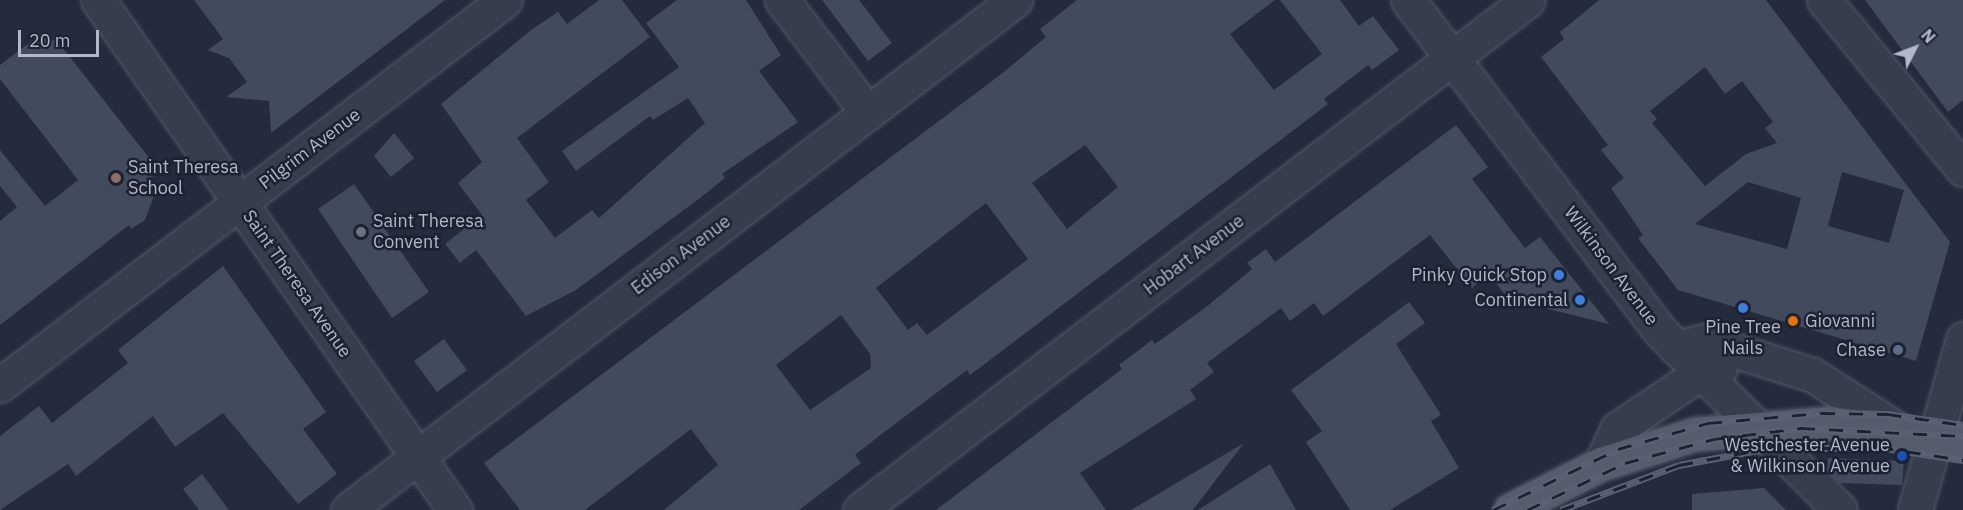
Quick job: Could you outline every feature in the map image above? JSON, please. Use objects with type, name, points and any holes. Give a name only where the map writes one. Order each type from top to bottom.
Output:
[{"type":"main road","points":[[1510,510],[1601,464],[1695,434],[1831,423],[1900,431],[1950,441]]},
{"type":"street","name":"Saint Theresa Avenue","points":[[98,0],[455,510]]},
{"type":"street","name":"Pilgrim Avenue","points":[[0,385],[505,0]]},
{"type":"street","points":[[782,0],[868,113]]},
{"type":"street","name":"Edison Avenue","points":[[348,510],[1015,0]]},
{"type":"street","name":"Wilkinson Avenue","points":[[1408,0],[1676,348],[1840,510]]},
{"type":"street","name":"Hobart Avenue","points":[[860,510],[1528,0]]},
{"type":"street","points":[[1824,0],[1963,169]]},
{"type":"street","points":[[1915,510],[1950,441],[1963,339]]},
{"type":"street","points":[[1676,348],[1705,341],[1813,375],[1900,431]]},
{"type":"street","points":[[1601,464],[1617,429],[1700,373],[1767,361]]},
{"type":"building","points":[[194,0],[445,0],[271,133],[269,101],[226,97],[247,82],[229,58],[208,50],[223,39]]},
{"type":"building","points":[[599,0],[622,0],[650,37],[517,138],[549,182],[526,200],[555,238],[592,210],[599,218],[705,123],[688,98],[653,120],[650,116],[576,171],[562,151],[679,67],[646,23],[677,0],[746,0],[781,55],[759,71],[798,122],[722,174],[725,178],[700,198],[576,290],[526,316],[476,250],[460,263],[445,244],[482,215],[458,183],[482,162],[441,104],[531,30],[558,12],[567,24]]},
{"type":"building","points":[[822,0],[859,0],[892,43],[868,61]]},
{"type":"building","points":[[1077,0],[1275,0],[1230,34],[1274,90],[1322,54],[1280,0],[1340,0],[1359,26],[1373,16],[1399,50],[1372,70],[1368,65],[1324,99],[1328,104],[970,375],[967,370],[879,436],[855,455],[861,463],[799,510],[664,510],[718,465],[691,429],[585,510],[520,510],[484,463],[1000,75],[1046,37],[1040,29]],"holes":[[[1085,145],[1118,187],[1067,229],[1032,183]],[[986,203],[1028,259],[927,335],[917,323],[908,330],[876,288]],[[841,315],[870,354],[871,368],[810,410],[776,365]]]},
{"type":"building","points":[[1599,0],[1766,0],[1950,242],[1916,361],[1678,290],[1638,238],[1643,235],[1611,188],[1624,178],[1601,150],[1608,145],[1541,57],[1564,39],[1560,32]],"holes":[[[1705,67],[1725,94],[1742,81],[1773,122],[1765,128],[1777,143],[1746,154],[1705,186],[1652,123],[1657,119],[1650,111]],[[1842,172],[1904,190],[1889,243],[1828,226]],[[1748,182],[1801,198],[1787,249],[1695,224]]]},
{"type":"building","points":[[1865,0],[1963,0],[1963,100],[1948,112]]},
{"type":"building","name":"Saint Theresa School","points":[[42,33],[49,43],[55,38],[150,159],[155,193],[145,220],[131,229],[129,225],[0,325],[0,221],[17,207],[0,186],[0,150],[45,206],[78,180],[0,79],[0,65]]},
{"type":"building","points":[[1456,125],[1488,167],[1472,179],[1525,248],[1540,237],[1609,324],[1508,299],[1489,274],[1472,288],[1430,235],[1323,316],[1314,303],[1290,321],[1281,308],[1207,363],[1214,372],[1190,390],[1196,399],[1080,473],[1106,510],[936,510],[1122,369],[1119,365],[1152,340],[1155,344],[1206,307],[1252,269],[1247,263],[1266,249],[1275,262]]},
{"type":"building","points":[[394,133],[414,158],[391,177],[374,156]]},
{"type":"building","points":[[354,184],[429,292],[392,318],[318,209]]},
{"type":"building","points":[[223,266],[326,412],[303,429],[337,474],[298,504],[223,413],[175,447],[153,416],[76,476],[68,464],[0,510],[0,436],[39,406],[52,423],[128,363],[118,350]]},
{"type":"building","points":[[1409,302],[1425,323],[1396,344],[1441,415],[1431,421],[1459,468],[1390,510],[1350,510],[1306,442],[1322,431],[1291,390]]},
{"type":"building","points":[[444,339],[467,370],[437,392],[414,361]]},
{"type":"building","points":[[1244,443],[1193,510],[1131,510]]},
{"type":"building","points":[[1828,458],[1904,461],[1902,485],[1839,483],[1827,471]]},
{"type":"building","points":[[1270,464],[1296,510],[1198,510]]},
{"type":"building","points":[[202,474],[229,510],[199,510],[183,489]]},
{"type":"building","points":[[1764,488],[1786,510],[1692,510],[1692,494]]},
{"type":"railway","points":[[1493,510],[1618,449],[1708,423],[1821,413],[1887,414],[1963,425]]},
{"type":"railway","points":[[1527,510],[1625,463],[1714,439],[1801,428],[1963,436]]},
{"type":"railway","points":[[1561,510],[1679,465],[1764,449],[1879,447],[1963,460]]},
{"type":"place","name":"Saint Theresa School","points":[[116,178]]},
{"type":"place","name":"Saint Theresa Convent","points":[[361,232]]},
{"type":"place","name":"Pinky Quick Stop","points":[[1559,275]]},
{"type":"place","name":"Continental","points":[[1580,300]]},
{"type":"place","name":"Pine Tree Nails","points":[[1743,308]]},
{"type":"place","name":"Giovanni","points":[[1793,321]]},
{"type":"place","name":"Chase","points":[[1898,350]]},
{"type":"place","name":"Westchester Avenue & Wilkinson Avenue","points":[[1902,456]]}]
